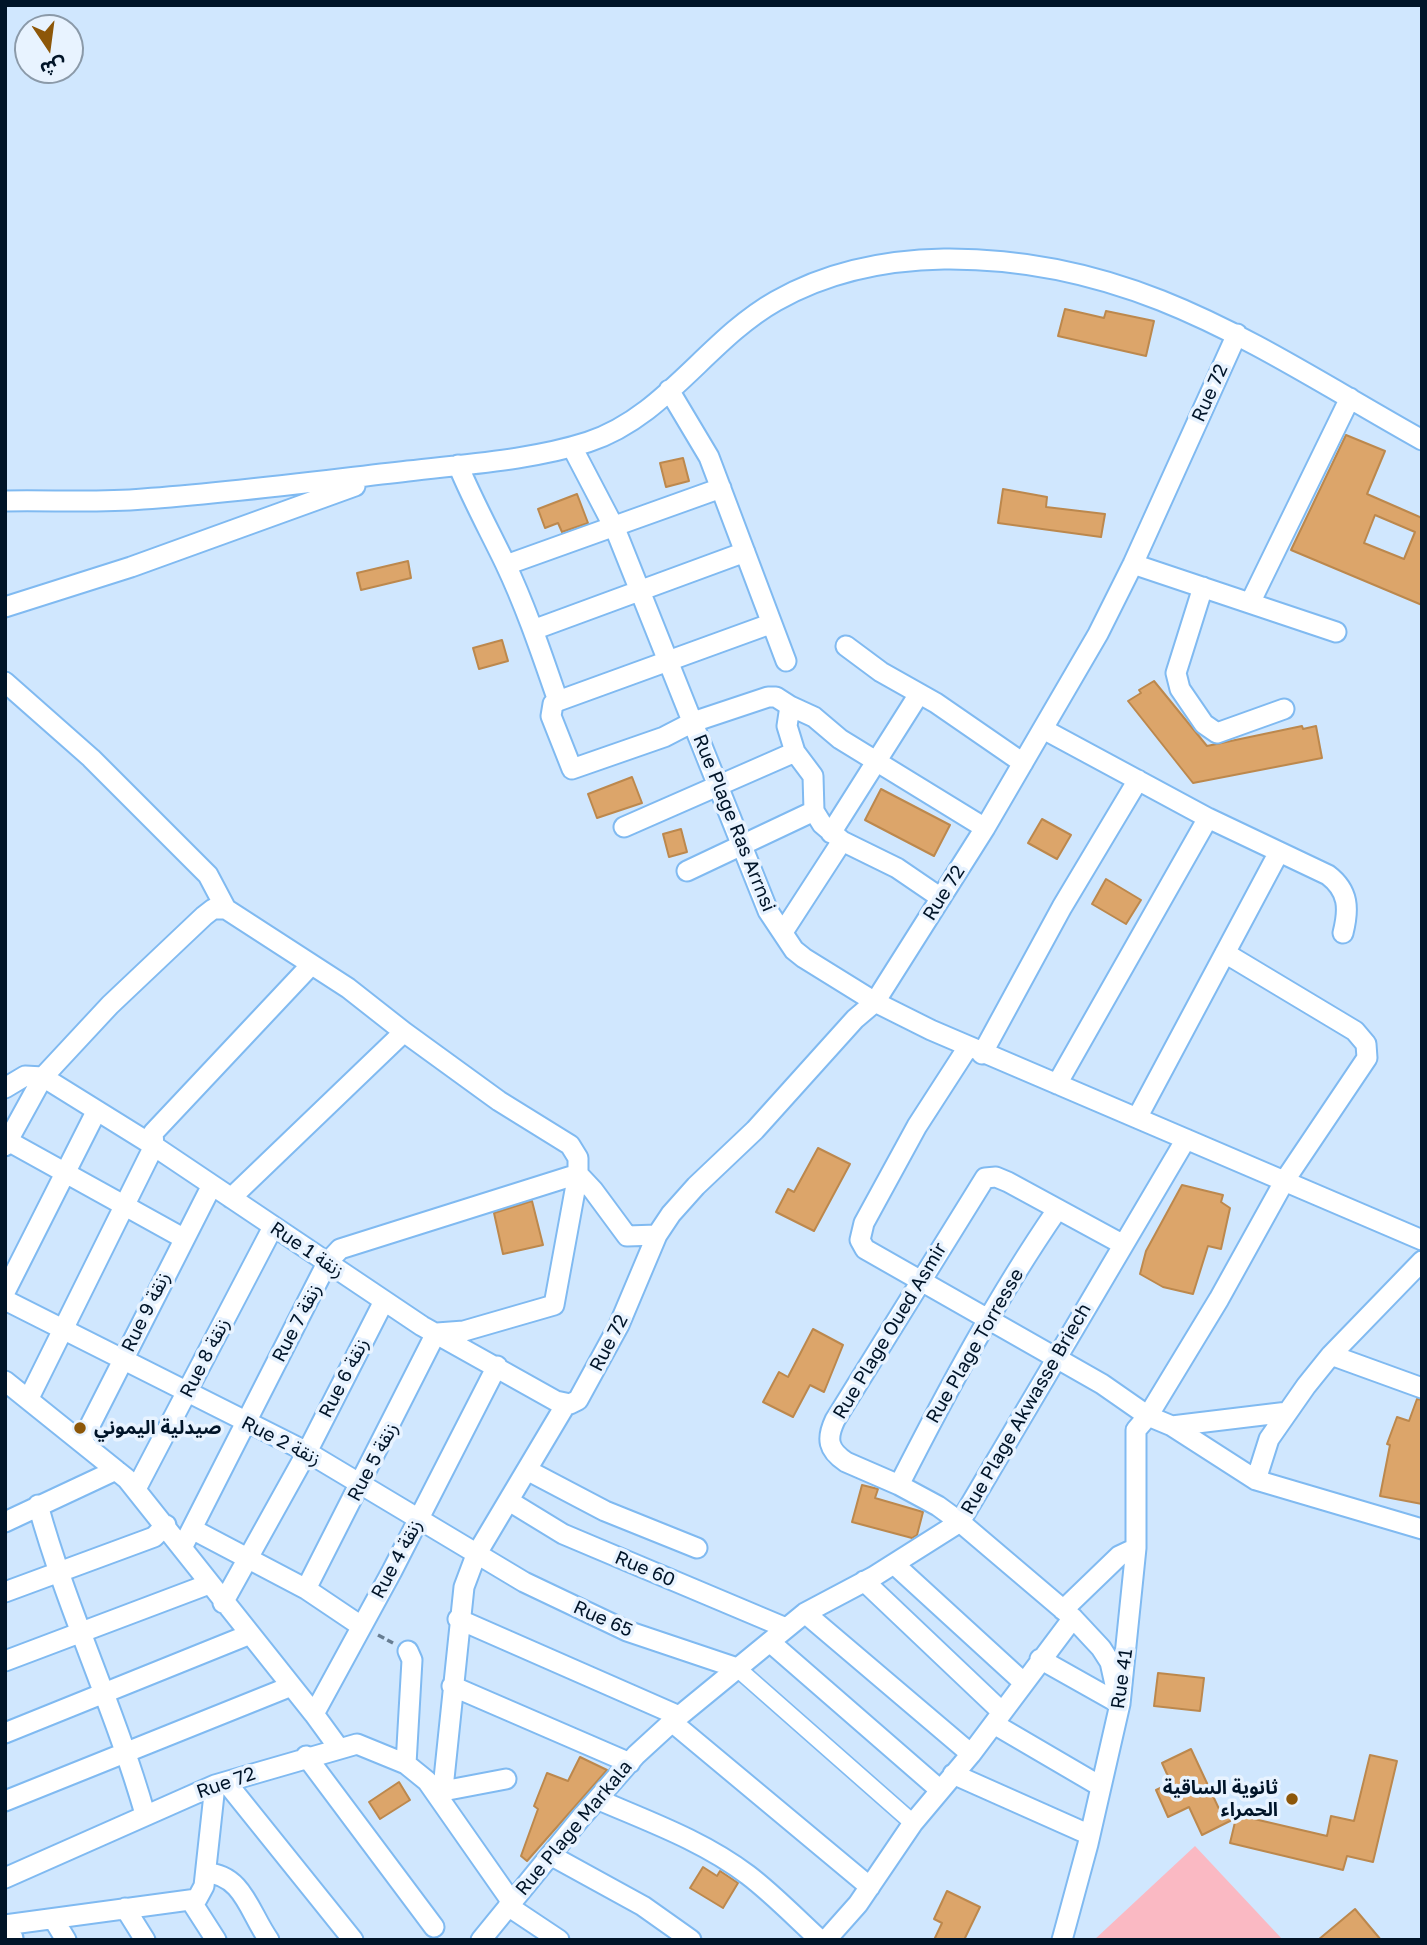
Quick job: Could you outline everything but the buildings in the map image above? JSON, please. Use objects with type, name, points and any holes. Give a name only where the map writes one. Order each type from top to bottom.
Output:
[{"type":"street","points":[[5,501],[138,500],[458,465],[572,447],[611,433],[633,421],[670,390],[706,354],[775,301],[836,275],[902,262],[968,259],[1072,271],[1149,294],[1237,334],[1422,440]]},
{"type":"street","name":"Rue 72","points":[[442,1795],[458,1619],[464,1587],[476,1555],[624,1316],[657,1235],[695,1186],[755,1130],[855,1019],[875,1002],[985,828],[1043,729],[1133,564],[1237,334]]},
{"type":"street","points":[[670,390],[705,449],[786,661]]},
{"type":"street","points":[[1250,603],[1350,398]]},
{"type":"street","name":"Rue Plage Ras Arrnsi","points":[[572,447],[613,524],[768,911],[794,950],[875,1002],[975,1050],[1422,1240]]},
{"type":"street","points":[[458,465],[506,565],[558,701]]},
{"type":"street","points":[[5,607],[131,567],[392,473]]},
{"type":"street","points":[[506,565],[613,524],[721,488]]},
{"type":"street","points":[[533,630],[745,552]]},
{"type":"street","points":[[1133,564],[1336,632]]},
{"type":"street","points":[[1203,587],[1177,664],[1180,689],[1208,728],[1217,733],[1284,709]]},
{"type":"street","points":[[770,624],[553,704],[551,716],[570,767],[574,769],[664,737],[693,722],[768,696],[776,697],[814,717],[840,739],[985,828]]},
{"type":"street","points":[[846,646],[881,672],[1023,763]]},
{"type":"street","points":[[5,682],[90,758],[208,875],[226,909],[348,988],[499,1101],[570,1145],[578,1158],[578,1174],[554,1305],[464,1331],[436,1333]]},
{"type":"street","points":[[783,932],[875,761],[919,694]]},
{"type":"street","points":[[790,706],[787,726],[795,752],[813,776],[814,811],[836,837],[897,868],[941,898]]},
{"type":"street","points":[[1043,729],[1208,818],[1337,882],[1347,901],[1343,933]]},
{"type":"street","points":[[624,827],[795,752]]},
{"type":"street","points":[[1138,780],[975,1050],[916,1126],[862,1229],[862,1245],[869,1253],[990,1318],[1055,1360],[1102,1384],[1148,1416],[1172,1426],[1256,1479],[1422,1529]]},
{"type":"street","points":[[687,871],[814,811]]},
{"type":"street","points":[[1057,1084],[1208,818]]},
{"type":"street","points":[[1138,1118],[1279,852]]},
{"type":"street","points":[[183,1238],[6,1144],[43,1077],[110,1006],[204,915],[214,909],[226,909]]},
{"type":"street","name":"Rue 41","points":[[1062,1940],[1090,1835],[1120,1704],[1136,1548],[1136,1430],[1148,1416],[1219,1299],[1285,1180],[1367,1058],[1366,1044],[1341,1022],[1225,953]]},
{"type":"street","points":[[29,1398],[154,1146],[153,1133],[164,1118],[311,965]]},
{"type":"street","points":[[231,1198],[404,1032]]},
{"type":"street","points":[[5,1088],[25,1076],[43,1077]]},
{"type":"street","name":"Rue 1 زنقة","points":[[43,1077],[154,1146],[436,1333],[497,1366],[541,1394],[572,1402]]},
{"type":"street","points":[[5,1292],[96,1112]]},
{"type":"street","name":"Rue Plage Akwasse Briech","points":[[675,1719],[805,1613],[894,1564],[960,1522],[1186,1139]]},
{"type":"street","points":[[578,1174],[627,1236],[657,1235]]},
{"type":"street","name":"Rue 7 زنقة","points":[[182,1548],[327,1263],[340,1249],[578,1174]]},
{"type":"street","name":"Rue Plage Oued Asmir","points":[[899,1485],[846,1462],[834,1453],[829,1445],[830,1430],[985,1178],[996,1177],[1122,1244]]},
{"type":"street","name":"Rue 9 زنقة","points":[[82,1441],[212,1185]]},
{"type":"street","name":"Rue Plage Torresse","points":[[899,1485],[990,1318],[1057,1210]]},
{"type":"street","name":"Rue 8 زنقة","points":[[136,1489],[273,1227]]},
{"type":"street","points":[[1256,1479],[1269,1439],[1331,1354],[1422,1261]]},
{"type":"street","name":"Rue 2 زنقة","points":[[5,1300],[246,1424],[307,1452],[476,1555]]},
{"type":"street","name":"Rue 6 زنقة","points":[[223,1603],[307,1452],[384,1301]]},
{"type":"street","name":"Rue 5 زنقة","points":[[306,1589],[436,1333]]},
{"type":"street","points":[[1331,1354],[1422,1388]]},
{"type":"street","name":"Rue 4 زنقة","points":[[314,1714],[418,1521],[497,1366]]},
{"type":"street","points":[[5,1381],[116,1469],[136,1489],[338,1747]]},
{"type":"street","points":[[1172,1426],[1288,1412]]},
{"type":"street","points":[[5,1522],[116,1469]]},
{"type":"street","points":[[527,1470],[605,1511],[697,1548]]},
{"type":"street","points":[[899,1485],[938,1506],[960,1522],[1068,1614],[1108,1657],[1120,1704]]},
{"type":"street","name":"Rue 60","points":[[509,1501],[564,1534],[786,1628]]},
{"type":"street","points":[[38,1505],[57,1573],[128,1753],[145,1814]]},
{"type":"street","points":[[5,1592],[154,1537],[166,1525]]},
{"type":"street","points":[[192,1529],[306,1589],[361,1626]]},
{"type":"street","points":[[826,1940],[870,1887],[939,1789],[971,1754],[998,1718],[1068,1614],[1119,1556],[1136,1548]]},
{"type":"street","name":"Rue 65","points":[[476,1555],[524,1582],[627,1631],[737,1668]]},
{"type":"street","points":[[894,1564],[1023,1682]]},
{"type":"street","points":[[864,1581],[998,1718],[1100,1786]]},
{"type":"street","points":[[5,1661],[209,1584]]},
{"type":"street","points":[[805,1613],[971,1754]]},
{"type":"street","points":[[458,1619],[675,1719],[870,1887]]},
{"type":"street","points":[[5,1734],[248,1635]]},
{"type":"street","points":[[770,1642],[939,1789]]},
{"type":"street","points":[[406,1764],[412,1660],[408,1651]]},
{"type":"street","points":[[1040,1659],[1120,1704]]},
{"type":"street","points":[[737,1668],[913,1823]]},
{"type":"street","points":[[5,1801],[289,1686]]},
{"type":"street","points":[[452,1686],[630,1763]]},
{"type":"street","name":"Rue Plage Markala","points":[[481,1940],[630,1763],[675,1719]]},
{"type":"street","name":"Rue 72","points":[[5,1878],[145,1814],[221,1784],[352,1744],[366,1745],[406,1764],[442,1795],[510,1904]]},
{"type":"street","points":[[306,1756],[434,1927]]},
{"type":"street","points":[[953,1774],[1090,1835]]},
{"type":"street","points":[[442,1795],[506,1779]]},
{"type":"street","points":[[9,1934],[54,1920],[125,1908],[191,1901],[202,1891],[221,1784]]},
{"type":"street","points":[[221,1784],[353,1940]]},
{"type":"street","points":[[599,1800],[692,1840],[724,1859],[748,1875],[820,1940]]},
{"type":"street","points":[[552,1856],[643,1906],[691,1940]]},
{"type":"street","points":[[206,1873],[225,1877],[237,1885],[250,1912],[269,1940]]},
{"type":"street","points":[[191,1901],[216,1940]]},
{"type":"street","points":[[510,1904],[559,1940]]},
{"type":"street","points":[[125,1908],[145,1940]]},
{"type":"street","points":[[54,1920],[66,1940]]},
{"type":"path","points":[[361,1626],[408,1651]]},
{"type":"shaded area","points":[[1195,1846],[1283,1940],[1094,1940]]},
{"type":"place","name":"صيدلية اليموني","points":[[80,1428]]},
{"type":"place","name":"ثانوية الساقية الحمراء","points":[[1292,1799]]}]
